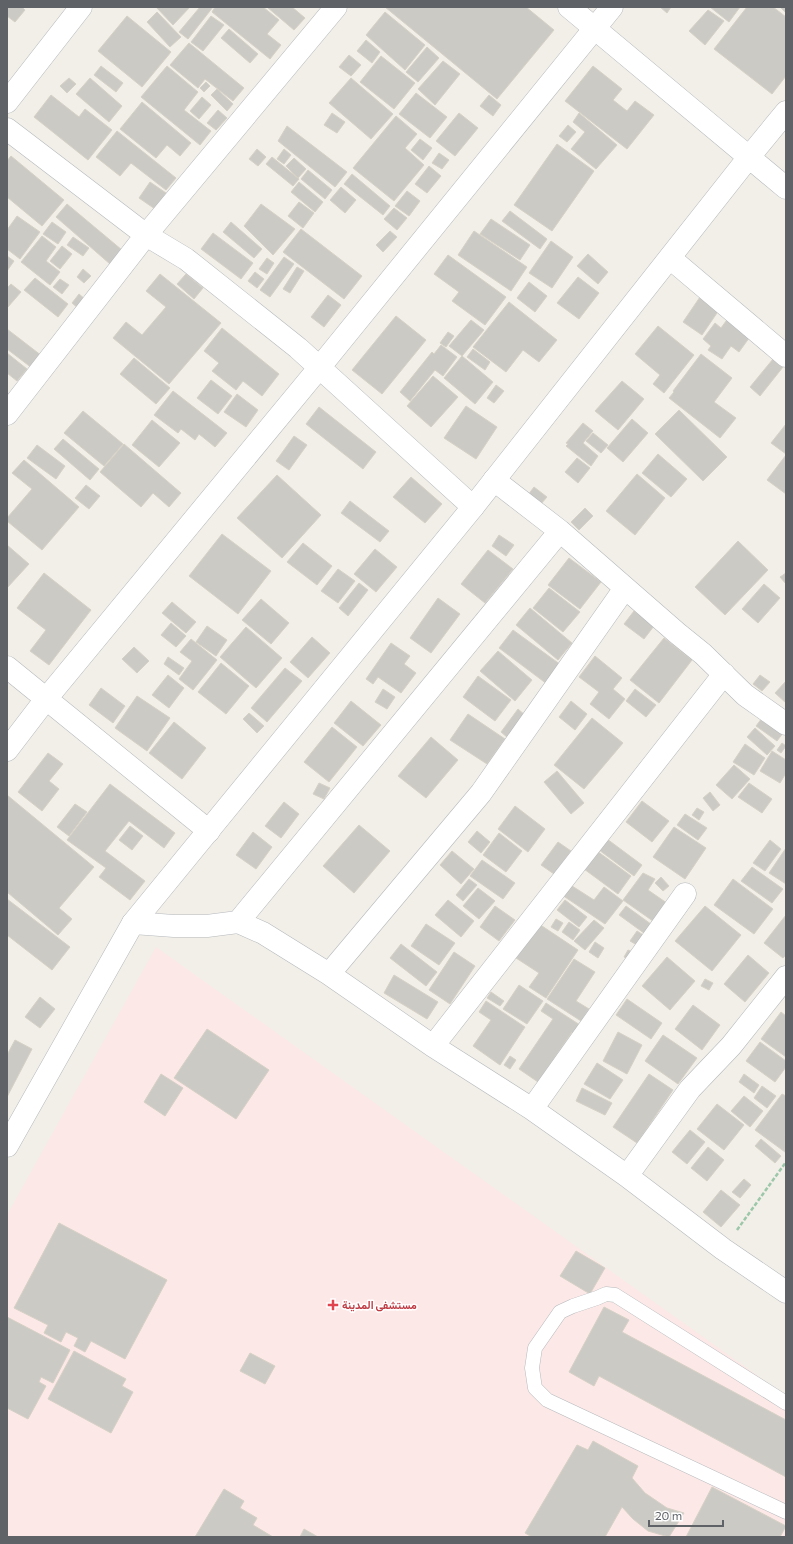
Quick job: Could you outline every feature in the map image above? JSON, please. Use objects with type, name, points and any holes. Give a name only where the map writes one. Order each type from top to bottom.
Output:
[{"type":"street","points":[[7,102],[81,7]]},
{"type":"street","points":[[7,414],[146,235],[336,7]]},
{"type":"street","points":[[569,7],[786,188]]},
{"type":"street","points":[[7,750],[46,699],[319,368],[612,7]]},
{"type":"street","points":[[7,1146],[133,923],[473,507],[786,112]]},
{"type":"street","points":[[7,129],[146,235],[186,259],[298,348],[473,507]]},
{"type":"street","points":[[670,258],[786,356]]},
{"type":"street","points":[[494,480],[560,531],[703,654],[745,695],[786,724]]},
{"type":"street","points":[[238,922],[560,531]]},
{"type":"street","points":[[329,974],[481,793],[625,588]]},
{"type":"street","points":[[7,667],[209,831]]},
{"type":"street","points":[[433,1046],[724,674]]},
{"type":"street","points":[[532,1109],[685,894]]},
{"type":"street","points":[[133,923],[200,926],[238,922],[263,933],[329,974],[433,1046],[532,1109],[627,1176],[722,1249],[786,1292]]},
{"type":"street","points":[[627,1176],[690,1089],[731,1046],[786,977]]},
{"type":"lane","points":[[786,1403],[615,1294],[606,1294],[560,1312],[535,1348],[532,1368],[535,1388],[547,1400],[786,1512]]},
{"type":"path","points":[[722,1249],[786,1162]]},
{"type":"shaded area","name":"مستشفى المدينة","points":[[156,947],[786,1396],[786,1537],[7,1537],[7,1215]]},
{"type":"building","points":[[7,7],[22,7],[25,10],[15,22],[7,16]]},
{"type":"building","points":[[156,7],[190,7],[173,25]]},
{"type":"building","points":[[200,7],[213,7],[188,39],[179,32]]},
{"type":"building","points":[[215,7],[263,7],[279,20],[267,34],[281,45],[270,59],[212,12]]},
{"type":"building","points":[[267,7],[292,7],[305,18],[294,30]]},
{"type":"building","points":[[385,7],[526,7],[554,30],[497,99]]},
{"type":"building","points":[[660,7],[671,7],[667,13]]},
{"type":"building","points":[[710,7],[740,7],[729,22]]},
{"type":"building","points":[[747,7],[773,7],[786,17],[786,76],[772,94],[714,49]]},
{"type":"building","points":[[780,7],[786,7],[786,13]]},
{"type":"building","points":[[708,10],[724,21],[705,45],[689,31]]},
{"type":"building","points":[[157,12],[181,37],[170,47],[147,22]]},
{"type":"building","points":[[385,12],[425,45],[405,70],[366,35]]},
{"type":"building","points":[[127,16],[171,52],[142,87],[98,51]]},
{"type":"building","points":[[211,16],[224,25],[203,51],[191,42]]},
{"type":"building","points":[[229,29],[258,54],[250,63],[221,38]]},
{"type":"building","points":[[366,40],[380,52],[372,63],[357,51]]},
{"type":"building","points":[[189,43],[244,88],[233,101],[205,79],[198,88],[170,65]]},
{"type":"building","points":[[427,47],[439,58],[418,82],[406,72]]},
{"type":"building","points":[[349,55],[361,65],[351,76],[339,67]]},
{"type":"building","points":[[381,56],[415,83],[394,109],[360,82]]},
{"type":"building","points":[[443,61],[460,74],[435,105],[418,89]]},
{"type":"building","points":[[101,66],[123,83],[116,92],[94,75]]},
{"type":"building","points":[[167,66],[198,92],[184,110],[211,131],[200,145],[141,97]]},
{"type":"building","points":[[593,66],[622,89],[613,100],[627,111],[635,101],[654,115],[627,149],[565,101]]},
{"type":"building","points":[[69,78],[76,84],[67,93],[60,86]]},
{"type":"building","points":[[90,78],[122,106],[109,122],[76,94]]},
{"type":"building","points":[[351,78],[393,114],[371,139],[329,103]]},
{"type":"building","points":[[206,82],[210,86],[204,92],[200,88]]},
{"type":"building","points":[[217,89],[233,104],[227,111],[211,95]]},
{"type":"building","points":[[416,93],[447,117],[430,138],[399,114]]},
{"type":"building","points":[[51,95],[79,117],[85,109],[112,130],[88,160],[34,117]]},
{"type":"building","points":[[489,95],[501,105],[493,116],[480,106]]},
{"type":"building","points":[[202,97],[211,105],[199,119],[190,111]]},
{"type":"building","points":[[142,102],[191,143],[180,156],[167,145],[156,158],[120,129]]},
{"type":"building","points":[[218,110],[227,118],[216,130],[207,123]]},
{"type":"building","points":[[332,113],[345,122],[337,133],[324,125]]},
{"type":"building","points":[[459,113],[478,128],[455,156],[436,141]]},
{"type":"building","points":[[579,113],[617,145],[596,169],[571,149],[585,132],[573,122]]},
{"type":"building","points":[[396,116],[417,134],[405,148],[424,165],[394,201],[353,168]]},
{"type":"building","points":[[568,125],[576,132],[567,142],[559,136]]},
{"type":"building","points":[[287,126],[347,172],[335,187],[278,141]]},
{"type":"building","points":[[117,131],[176,178],[166,190],[131,163],[120,176],[96,157]]},
{"type":"building","points":[[420,139],[432,148],[423,160],[411,150]]},
{"type":"building","points":[[557,144],[594,171],[552,231],[514,205]]},
{"type":"building","points":[[257,149],[266,157],[258,166],[249,159]]},
{"type":"building","points":[[284,149],[291,155],[284,164],[277,159]]},
{"type":"building","points":[[439,153],[449,160],[442,169],[432,163]]},
{"type":"building","points":[[11,156],[64,200],[42,226],[7,197],[7,161]]},
{"type":"building","points":[[272,157],[299,179],[293,186],[266,164]]},
{"type":"building","points":[[294,158],[306,169],[298,178],[286,166]]},
{"type":"building","points":[[429,166],[441,176],[427,193],[415,184]]},
{"type":"building","points":[[308,170],[332,190],[325,199],[301,179]]},
{"type":"building","points":[[352,174],[390,206],[383,215],[344,184]]},
{"type":"building","points":[[150,182],[166,193],[155,209],[139,198]]},
{"type":"building","points":[[299,182],[323,202],[315,212],[291,192]]},
{"type":"building","points":[[341,187],[356,200],[345,213],[330,200]]},
{"type":"building","points":[[407,191],[420,201],[409,216],[395,206]]},
{"type":"building","points":[[299,202],[314,213],[303,228],[288,216]]},
{"type":"building","points":[[67,204],[122,250],[110,264],[56,217]]},
{"type":"building","points":[[261,204],[295,229],[273,255],[244,226]]},
{"type":"building","points":[[394,208],[407,218],[397,230],[384,219]]},
{"type":"building","points":[[510,211],[547,239],[540,249],[502,221]]},
{"type":"building","points":[[17,216],[40,232],[20,259],[7,249],[7,230]]},
{"type":"building","points":[[491,219],[530,245],[520,260],[480,234]]},
{"type":"building","points":[[52,222],[66,232],[58,244],[43,234]]},
{"type":"building","points":[[231,222],[262,249],[254,258],[223,232]]},
{"type":"building","points":[[301,229],[362,276],[344,299],[283,252]]},
{"type":"building","points":[[390,231],[397,237],[383,252],[376,245]]},
{"type":"building","points":[[474,231],[527,267],[511,291],[458,255]]},
{"type":"building","points":[[213,233],[253,263],[241,279],[201,249]]},
{"type":"building","points":[[42,236],[56,247],[46,261],[60,272],[50,285],[21,262]]},
{"type":"building","points":[[73,237],[89,248],[83,256],[67,245]]},
{"type":"building","points":[[551,241],[573,257],[552,288],[529,273]]},
{"type":"building","points":[[62,246],[72,254],[60,269],[50,261]]},
{"type":"building","points":[[588,254],[608,272],[598,284],[577,266]]},
{"type":"building","points":[[448,255],[506,297],[485,325],[452,301],[459,292],[434,274]]},
{"type":"building","points":[[7,256],[14,261],[7,271]]},
{"type":"building","points":[[284,257],[294,264],[270,297],[260,290]]},
{"type":"building","points":[[267,258],[274,263],[267,274],[259,269]]},
{"type":"building","points":[[297,267],[304,271],[290,293],[283,289]]},
{"type":"building","points":[[83,269],[91,276],[84,283],[77,277]]},
{"type":"building","points":[[255,272],[264,279],[257,288],[248,281]]},
{"type":"building","points":[[160,274],[221,323],[169,384],[113,338],[126,322],[142,335],[166,307],[146,291]]},
{"type":"building","points":[[186,274],[203,288],[194,299],[177,284]]},
{"type":"building","points":[[578,277],[599,293],[579,319],[557,303]]},
{"type":"building","points":[[35,278],[68,304],[58,317],[24,290]]},
{"type":"building","points":[[60,279],[69,285],[62,294],[53,287]]},
{"type":"building","points":[[529,282],[547,296],[535,312],[517,298]]},
{"type":"building","points":[[11,284],[21,292],[8,307],[7,288]]},
{"type":"building","points":[[79,294],[86,300],[79,309],[72,303]]},
{"type":"building","points":[[328,295],[341,305],[324,327],[311,317]]},
{"type":"building","points":[[700,297],[719,310],[702,335],[683,322]]},
{"type":"building","points":[[509,302],[557,340],[539,362],[523,350],[506,372],[473,347]]},
{"type":"building","points":[[396,316],[426,340],[382,394],[352,370]]},
{"type":"building","points":[[729,317],[752,334],[739,352],[731,346],[722,359],[708,350],[711,346],[703,339],[715,323],[721,328]]},
{"type":"building","points":[[471,320],[484,330],[462,356],[449,346]]},
{"type":"building","points":[[658,326],[694,355],[664,393],[653,384],[660,375],[635,354]]},
{"type":"building","points":[[222,328],[279,374],[262,396],[243,381],[236,390],[212,371],[219,363],[204,351]]},
{"type":"building","points":[[7,329],[42,356],[32,368],[7,349]]},
{"type":"building","points":[[448,332],[454,336],[446,347],[440,343]]},
{"type":"building","points":[[441,345],[457,357],[443,376],[435,370],[410,401],[400,392],[432,352],[434,354]]},
{"type":"building","points":[[473,349],[490,362],[485,370],[467,357]]},
{"type":"building","points":[[7,353],[27,369],[17,381],[7,373]]},
{"type":"building","points":[[701,354],[732,378],[714,402],[736,418],[720,438],[669,398]]},
{"type":"building","points":[[462,356],[493,382],[475,404],[444,378]]},
{"type":"building","points":[[134,358],[170,388],[156,404],[120,374]]},
{"type":"building","points":[[773,359],[783,367],[760,396],[750,387]]},
{"type":"building","points":[[433,376],[458,397],[431,427],[407,406]]},
{"type":"building","points":[[211,380],[232,396],[218,414],[197,398]]},
{"type":"building","points":[[622,381],[644,399],[618,430],[595,411]]},
{"type":"building","points":[[496,385],[504,391],[494,403],[487,398]]},
{"type":"building","points":[[173,391],[227,433],[215,447],[199,434],[195,440],[181,429],[178,433],[154,415]]},
{"type":"building","points":[[237,394],[258,410],[246,427],[224,412]]},
{"type":"building","points":[[466,406],[497,427],[476,459],[444,438]]},
{"type":"building","points":[[319,407],[376,452],[363,469],[306,424]]},
{"type":"building","points":[[679,410],[727,457],[703,481],[655,434]]},
{"type":"building","points":[[83,411],[123,444],[104,466],[64,433]]},
{"type":"building","points":[[632,419],[648,433],[623,462],[607,448]]},
{"type":"building","points":[[152,420],[180,443],[159,467],[132,445]]},
{"type":"building","points":[[583,423],[593,431],[583,443],[598,456],[591,466],[566,446],[568,444],[566,443]]},
{"type":"building","points":[[786,424],[786,454],[771,443]]},
{"type":"building","points":[[593,433],[608,445],[601,453],[586,441]]},
{"type":"building","points":[[294,436],[307,445],[289,470],[276,461]]},
{"type":"building","points":[[63,439],[99,469],[90,480],[54,449]]},
{"type":"building","points":[[124,444],[181,493],[169,507],[153,493],[141,507],[100,472]]},
{"type":"building","points":[[37,445],[65,466],[56,479],[27,458]]},
{"type":"building","points":[[658,454],[687,479],[671,497],[642,473]]},
{"type":"building","points":[[786,455],[786,494],[767,480]]},
{"type":"building","points":[[577,458],[590,468],[578,483],[565,472]]},
{"type":"building","points":[[24,460],[79,507],[42,550],[7,521],[7,518],[32,489],[12,473]]},
{"type":"building","points":[[637,474],[665,498],[635,535],[606,511]]},
{"type":"building","points":[[277,475],[321,515],[282,558],[237,518]]},
{"type":"building","points":[[411,477],[442,504],[425,523],[393,497]]},
{"type":"building","points":[[86,485],[100,496],[89,509],[75,498]]},
{"type":"building","points":[[534,487],[547,497],[540,505],[528,495]]},
{"type":"building","points":[[350,501],[389,531],[380,542],[341,513]]},
{"type":"building","points":[[585,508],[593,516],[579,530],[571,522]]},
{"type":"building","points":[[222,534],[271,571],[238,614],[189,576]]},
{"type":"building","points":[[499,535],[514,545],[506,556],[492,546]]},
{"type":"building","points":[[738,541],[768,570],[725,615],[695,587]]},
{"type":"building","points":[[303,543],[332,566],[317,585],[287,562]]},
{"type":"building","points":[[7,545],[29,564],[7,588]]},
{"type":"building","points":[[375,549],[397,567],[376,592],[354,574]]},
{"type":"building","points":[[488,550],[513,569],[485,603],[461,584]]},
{"type":"building","points":[[569,558],[601,582],[580,609],[548,585]]},
{"type":"building","points":[[338,569],[355,581],[338,603],[321,591]]},
{"type":"building","points":[[44,573],[91,610],[49,665],[30,651],[46,630],[17,608]]},
{"type":"building","points":[[786,573],[786,584],[780,577]]},
{"type":"building","points":[[359,583],[368,590],[348,616],[339,608]]},
{"type":"building","points":[[764,584],[780,598],[758,623],[742,609]]},
{"type":"building","points":[[549,588],[580,612],[563,632],[533,608]]},
{"type":"building","points":[[438,598],[460,614],[431,653],[410,638]]},
{"type":"building","points":[[261,599],[289,623],[271,644],[242,620]]},
{"type":"building","points":[[172,602],[196,622],[186,633],[162,613]]},
{"type":"building","points":[[530,608],[572,643],[558,660],[516,625]]},
{"type":"building","points":[[634,611],[654,626],[644,639],[624,624]]},
{"type":"building","points":[[171,623],[186,636],[176,647],[161,635]]},
{"type":"building","points":[[207,626],[227,640],[216,656],[196,642]]},
{"type":"building","points":[[246,627],[282,658],[256,688],[220,657]]},
{"type":"building","points":[[513,630],[561,665],[547,684],[499,648]]},
{"type":"building","points":[[312,637],[330,653],[308,678],[290,662]]},
{"type":"building","points":[[664,638],[692,660],[659,703],[630,680]]},
{"type":"building","points":[[191,639],[217,660],[193,690],[179,679],[192,661],[180,652]]},
{"type":"building","points":[[391,643],[410,656],[404,664],[416,673],[401,693],[378,677],[373,684],[366,679]]},
{"type":"building","points":[[134,647],[149,661],[137,673],[122,659]]},
{"type":"building","points":[[498,651],[532,680],[515,701],[480,671]]},
{"type":"building","points":[[595,656],[622,678],[613,689],[625,699],[609,719],[590,704],[599,692],[579,677]]},
{"type":"building","points":[[168,657],[184,668],[179,675],[164,664]]},
{"type":"building","points":[[221,663],[249,686],[226,714],[198,692]]},
{"type":"building","points":[[285,668],[302,681],[267,722],[251,708]]},
{"type":"building","points":[[168,675],[184,688],[169,708],[152,695]]},
{"type":"building","points":[[760,675],[770,682],[762,691],[753,684]]},
{"type":"building","points":[[478,676],[511,700],[495,721],[463,697]]},
{"type":"building","points":[[786,681],[786,703],[775,693]]},
{"type":"building","points":[[101,688],[125,706],[113,723],[89,705]]},
{"type":"building","points":[[383,689],[395,697],[387,709],[375,702]]},
{"type":"building","points":[[635,689],[656,705],[646,717],[626,701]]},
{"type":"building","points":[[137,696],[170,718],[147,751],[115,728]]},
{"type":"building","points":[[351,701],[381,725],[363,746],[334,723]]},
{"type":"building","points":[[571,701],[587,714],[575,730],[559,717]]},
{"type":"building","points":[[518,709],[526,716],[508,738],[501,732]]},
{"type":"building","points":[[249,713],[264,726],[257,733],[243,719]]},
{"type":"building","points":[[468,714],[505,739],[487,764],[450,740]]},
{"type":"building","points":[[765,714],[786,729],[777,741],[756,726]]},
{"type":"building","points":[[592,718],[623,743],[584,789],[554,765]]},
{"type":"building","points":[[174,722],[206,748],[182,779],[149,753]]},
{"type":"building","points":[[332,727],[357,747],[329,782],[304,762]]},
{"type":"building","points":[[755,728],[775,746],[767,755],[747,737]]},
{"type":"building","points":[[431,737],[458,760],[426,798],[398,776]]},
{"type":"building","points":[[782,743],[786,746],[781,753],[777,750]]},
{"type":"building","points":[[745,744],[765,758],[754,775],[733,762]]},
{"type":"building","points":[[772,751],[786,760],[786,773],[780,783],[760,771]]},
{"type":"building","points":[[48,753],[63,764],[49,781],[59,789],[42,811],[18,792]]},
{"type":"building","points":[[734,765],[750,779],[732,799],[716,785]]},
{"type":"building","points":[[557,771],[584,803],[571,814],[544,782]]},
{"type":"building","points":[[319,783],[330,788],[324,799],[313,794]]},
{"type":"building","points":[[749,783],[772,799],[762,813],[738,797]]},
{"type":"building","points":[[110,784],[175,833],[164,848],[129,821],[105,851],[145,881],[130,900],[99,877],[106,868],[67,840]]},
{"type":"building","points":[[710,792],[720,805],[713,811],[703,798]]},
{"type":"building","points":[[7,795],[94,867],[59,908],[72,919],[58,935],[7,892]]},
{"type":"building","points":[[642,801],[669,821],[652,842],[626,822]]},
{"type":"building","points":[[284,802],[299,814],[281,838],[265,826]]},
{"type":"building","points":[[75,804],[87,812],[69,836],[57,827]]},
{"type":"building","points":[[515,806],[545,829],[528,852],[498,829]]},
{"type":"building","points":[[697,808],[704,812],[699,820],[692,815]]},
{"type":"building","points":[[685,814],[707,828],[698,840],[677,825]]},
{"type":"building","points":[[359,825],[390,851],[354,893],[323,866]]},
{"type":"building","points":[[130,826],[143,836],[132,850],[119,840]]},
{"type":"building","points":[[674,827],[706,848],[685,879],[653,857]]},
{"type":"building","points":[[477,831],[490,842],[481,853],[468,842]]},
{"type":"building","points":[[253,832],[272,847],[256,869],[236,855]]},
{"type":"building","points":[[499,833],[522,851],[506,872],[483,855]]},
{"type":"building","points":[[607,839],[642,865],[634,876],[599,850]]},
{"type":"building","points":[[770,840],[781,849],[765,871],[753,863]]},
{"type":"building","points":[[558,842],[571,851],[554,874],[541,865]]},
{"type":"building","points":[[786,848],[786,884],[769,873]]},
{"type":"building","points":[[452,851],[474,869],[461,884],[440,865]]},
{"type":"building","points":[[597,851],[631,876],[618,894],[584,869]]},
{"type":"building","points":[[482,860],[515,883],[503,899],[470,876]]},
{"type":"building","points":[[752,867],[783,889],[772,903],[741,881]]},
{"type":"building","points":[[643,873],[655,879],[648,890],[674,908],[660,926],[623,900]]},
{"type":"building","points":[[661,877],[669,886],[663,891],[655,883]]},
{"type":"building","points":[[469,879],[477,885],[463,901],[456,895]]},
{"type":"building","points":[[733,879],[773,909],[754,934],[714,905]]},
{"type":"building","points":[[569,884],[594,900],[604,887],[623,901],[605,924],[562,895]]},
{"type":"building","points":[[478,888],[495,901],[479,919],[463,906]]},
{"type":"building","points":[[7,899],[70,947],[52,970],[7,935]]},
{"type":"building","points":[[448,900],[474,921],[461,937],[435,915]]},
{"type":"building","points":[[565,900],[587,917],[579,927],[557,910]]},
{"type":"building","points":[[495,906],[515,920],[499,941],[480,927]]},
{"type":"building","points":[[626,906],[655,927],[648,936],[619,915]]},
{"type":"building","points":[[705,906],[741,935],[712,971],[675,941]]},
{"type":"building","points":[[786,915],[786,955],[783,958],[764,943]]},
{"type":"building","points":[[556,919],[563,923],[558,931],[551,927]]},
{"type":"building","points":[[594,920],[604,928],[585,950],[574,941]]},
{"type":"building","points":[[569,922],[580,930],[573,940],[562,932]]},
{"type":"building","points":[[426,924],[455,943],[439,965],[411,946]]},
{"type":"building","points":[[539,924],[578,950],[546,998],[529,987],[539,973],[516,958]]},
{"type":"building","points":[[637,931],[648,938],[642,948],[630,941]]},
{"type":"building","points":[[595,942],[604,948],[598,958],[589,952]]},
{"type":"building","points":[[401,944],[437,972],[426,986],[390,958]]},
{"type":"building","points":[[628,950],[637,954],[633,962],[624,957]]},
{"type":"building","points":[[454,952],[475,966],[450,1004],[429,990]]},
{"type":"building","points":[[748,955],[769,973],[745,1002],[724,984]]},
{"type":"building","points":[[667,957],[695,981],[670,1010],[642,986]]},
{"type":"building","points":[[574,959],[595,972],[576,1001],[589,1009],[581,1021],[547,999]]},
{"type":"building","points":[[394,975],[438,1002],[427,1019],[384,993]]},
{"type":"building","points":[[705,979],[713,983],[709,990],[701,986]]},
{"type":"building","points":[[519,985],[543,1001],[527,1024],[503,1009]]},
{"type":"building","points":[[491,992],[504,1001],[500,1006],[487,998]]},
{"type":"building","points":[[40,997],[55,1009],[40,1028],[25,1017]]},
{"type":"building","points":[[627,999],[662,1023],[651,1039],[616,1015]]},
{"type":"building","points":[[486,1001],[525,1027],[500,1065],[473,1046],[491,1020],[479,1012]]},
{"type":"building","points":[[546,1003],[580,1025],[574,1034],[572,1032],[538,1082],[519,1069],[553,1019],[541,1011]]},
{"type":"building","points":[[693,1005],[720,1025],[702,1050],[675,1029]]},
{"type":"building","points":[[781,1012],[786,1016],[786,1057],[761,1039]]},
{"type":"building","points":[[207,1029],[269,1070],[236,1119],[174,1078]]},
{"type":"building","points":[[618,1032],[642,1045],[627,1074],[603,1061]]},
{"type":"building","points":[[663,1035],[697,1058],[678,1084],[645,1061]]},
{"type":"building","points":[[15,1040],[32,1049],[7,1097],[7,1055]]},
{"type":"building","points":[[760,1042],[786,1061],[786,1067],[775,1082],[746,1061]]},
{"type":"building","points":[[510,1056],[516,1060],[510,1069],[504,1065]]},
{"type":"building","points":[[597,1063],[623,1080],[610,1099],[584,1084]]},
{"type":"building","points":[[161,1074],[183,1088],[165,1116],[144,1102]]},
{"type":"building","points":[[649,1074],[673,1090],[637,1143],[613,1127]]},
{"type":"building","points":[[744,1074],[759,1085],[754,1093],[739,1082]]},
{"type":"building","points":[[762,1086],[776,1096],[767,1108],[754,1098]]},
{"type":"building","points":[[582,1088],[612,1103],[605,1115],[576,1101]]},
{"type":"building","points":[[782,1094],[786,1096],[785,1152],[755,1130]]},
{"type":"building","points":[[744,1096],[763,1111],[750,1127],[731,1111]]},
{"type":"building","points":[[717,1104],[744,1125],[724,1150],[697,1129]]},
{"type":"building","points":[[690,1130],[705,1142],[687,1164],[672,1152]]},
{"type":"building","points":[[761,1139],[781,1156],[775,1163],[755,1146]]},
{"type":"building","points":[[708,1147],[724,1160],[707,1181],[691,1168]]},
{"type":"building","points":[[744,1179],[751,1185],[740,1198],[732,1192]]},
{"type":"building","points":[[721,1190],[740,1205],[721,1227],[703,1212]]},
{"type":"building","points":[[59,1223],[167,1280],[125,1359],[91,1341],[85,1352],[74,1346],[78,1338],[66,1332],[61,1342],[44,1333],[48,1325],[14,1308]]},
{"type":"building","points":[[576,1251],[605,1268],[590,1294],[560,1276]]},
{"type":"building","points":[[604,1307],[629,1320],[622,1332],[786,1420],[786,1477],[599,1376],[594,1386],[569,1372]]},
{"type":"building","points":[[7,1317],[70,1350],[53,1383],[41,1377],[39,1382],[46,1386],[28,1419],[7,1408]]},
{"type":"building","points":[[74,1351],[126,1379],[122,1386],[133,1392],[111,1433],[48,1399]]},
{"type":"building","points":[[250,1353],[275,1366],[265,1384],[240,1371]]},
{"type":"building","points":[[593,1441],[638,1466],[632,1478],[645,1493],[667,1508],[684,1513],[669,1537],[648,1531],[633,1519],[622,1507],[605,1537],[532,1537],[525,1533],[577,1445],[588,1450]]},
{"type":"building","points":[[712,1487],[786,1526],[780,1537],[686,1537]]},
{"type":"building","points":[[224,1489],[244,1501],[240,1508],[257,1518],[253,1525],[273,1537],[195,1537]]},
{"type":"building","points":[[304,1529],[318,1537],[300,1537]]},
{"type":"place","name":"مستشفى المدينة","points":[[333,1305]]}]
